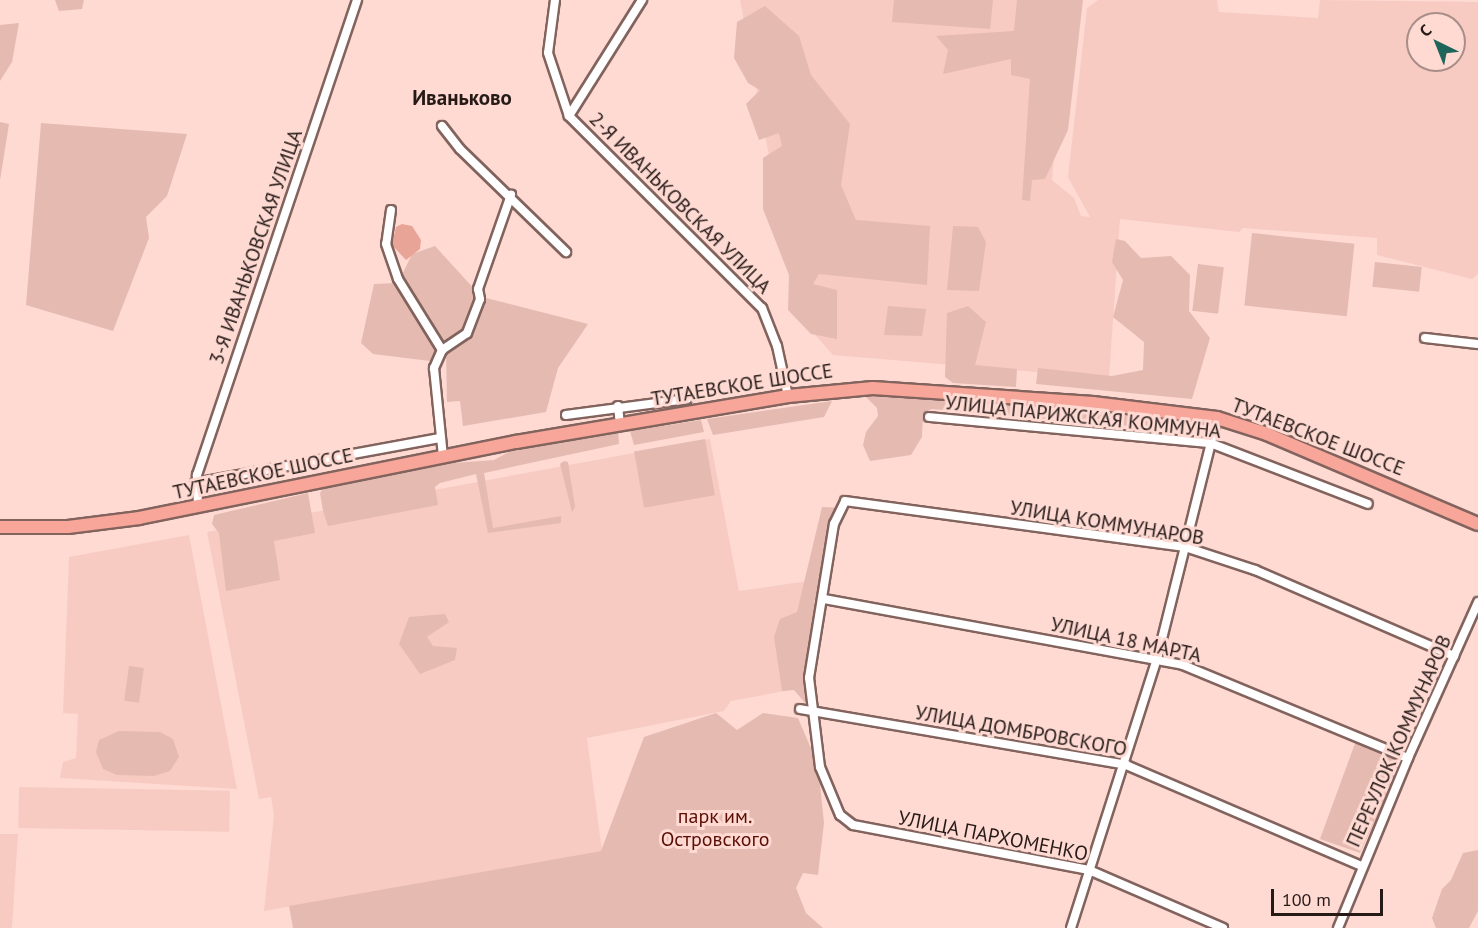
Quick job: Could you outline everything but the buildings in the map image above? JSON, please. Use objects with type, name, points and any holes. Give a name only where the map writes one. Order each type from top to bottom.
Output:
[{"type":"main road","name":"ТУТАЕВСКОЕ ШОССЕ","points":[[0,527],[68,528],[198,507],[444,456],[620,424],[788,396],[873,388],[1093,403],[1217,418],[1267,434],[1478,524]]},
{"type":"street","name":"3-Я ИВАНЬКОВСКАЯ УЛИЦА","points":[[198,507],[195,483],[357,0]]},
{"type":"street","name":"2-Я ИВАНЬКОВСКАЯ УЛИЦА","points":[[555,0],[548,53],[569,116],[762,308],[777,346],[788,396]]},
{"type":"street","points":[[569,116],[642,0]]},
{"type":"street","points":[[442,126],[459,149],[511,195],[566,252]]},
{"type":"street","points":[[444,456],[440,438],[434,368],[442,350],[467,333],[480,299],[478,289],[511,195]]},
{"type":"street","points":[[391,210],[386,244],[398,279],[442,350]]},
{"type":"street","points":[[1425,339],[1478,344]]},
{"type":"street","points":[[566,415],[618,406],[687,399]]},
{"type":"street","points":[[618,406],[620,424]]},
{"type":"street","name":"УЛИЦА ПАРИЖСКАЯ КОММУНА","points":[[929,417],[1210,443],[1368,504]]},
{"type":"street","points":[[1071,928],[1126,765],[1157,659],[1217,418]]},
{"type":"street","points":[[195,483],[440,438]]},
{"type":"street","name":"УЛИЦА КОММУНАРОВ","points":[[824,599],[834,524],[845,501],[1185,547],[1255,570],[1454,656]]},
{"type":"street","points":[[811,711],[809,678],[824,599]]},
{"type":"street","name":"УЛИЦА 18 МАРТА","points":[[824,599],[1184,665],[1273,699],[1408,758]]},
{"type":"street","name":"ПЕРЕУЛОК КОММУНАРОВ","points":[[1338,928],[1408,758],[1478,602]]},
{"type":"street","name":"УЛИЦА ДОМБРОВСКОГО","points":[[800,709],[1126,765],[1362,866]]},
{"type":"street","name":"УЛИЦА ПАРХОМЕНКО","points":[[811,711],[820,767],[840,815],[853,825],[1089,870],[1223,928]]},
{"type":"shaded area","points":[[740,0],[1066,0],[1052,180],[1074,198],[1081,216],[1090,217],[1068,177],[1087,8],[1098,0],[1217,0],[1219,12],[1318,18],[1320,0],[1478,2],[1478,274],[1472,279],[1377,255],[1377,238],[1243,228],[1239,232],[1120,219],[1109,378],[833,355],[799,317]]},
{"type":"shaded area","points":[[402,224],[412,226],[421,240],[420,249],[406,260],[392,245],[396,227]]},
{"type":"shaded area","points":[[710,439],[739,591],[808,581],[796,689],[731,701],[724,711],[587,738],[602,851],[264,911],[274,815],[271,797],[259,799],[207,532]]},
{"type":"shaded area","points":[[189,535],[237,789],[60,778],[63,762],[76,758],[78,714],[63,713],[69,557]]},
{"type":"shaded area","points":[[19,787],[230,791],[229,832],[18,828]]},
{"type":"shaded area","points":[[0,834],[18,834],[12,928],[0,928]]},
{"type":"green space","points":[[55,0],[84,0],[82,9],[59,11]]},
{"type":"green space","points":[[894,0],[993,0],[990,29],[892,22]]},
{"type":"green space","points":[[1017,0],[1083,0],[1068,130],[1045,179],[1032,180],[1030,201],[1022,200],[1030,79],[1011,75],[1011,59],[943,74],[948,50],[936,36],[1014,31]]},
{"type":"green space","points":[[765,6],[799,36],[811,75],[850,124],[841,185],[856,220],[930,226],[927,285],[819,274],[813,284],[837,290],[837,339],[811,334],[788,310],[789,275],[763,209],[763,158],[782,146],[779,133],[759,140],[746,104],[760,90],[748,83],[734,58],[737,22]]},
{"type":"green space","points":[[19,23],[12,62],[0,81],[0,25]]},
{"type":"green space","points":[[0,122],[9,124],[0,180]]},
{"type":"green space","points":[[41,123],[187,134],[167,196],[146,217],[149,238],[113,331],[26,305]]},
{"type":"green space","points":[[953,226],[978,227],[986,242],[979,291],[947,290]]},
{"type":"green space","points":[[1252,233],[1354,244],[1347,316],[1244,306]]},
{"type":"green space","points":[[1116,239],[1125,241],[1141,258],[1171,256],[1190,275],[1189,311],[1210,338],[1192,399],[1036,384],[1038,368],[1112,376],[1143,370],[1144,342],[1113,317],[1123,280],[1112,262]]},
{"type":"green space","points":[[435,246],[477,292],[464,331],[443,346],[401,277],[412,254]]},
{"type":"green space","points":[[1375,262],[1422,267],[1419,292],[1372,287]]},
{"type":"green space","points":[[1198,264],[1224,267],[1218,314],[1192,311]]},
{"type":"green space","points":[[397,283],[438,350],[438,362],[373,354],[361,343],[374,284]]},
{"type":"green space","points":[[486,298],[588,324],[558,368],[546,412],[463,426],[460,401],[447,402],[446,351],[470,336]]},
{"type":"green space","points":[[888,306],[926,309],[922,336],[884,335]]},
{"type":"green space","points":[[968,306],[986,322],[975,365],[1017,369],[1016,387],[953,383],[945,377],[947,313]]},
{"type":"green space","points":[[874,392],[934,395],[1210,425],[1208,433],[932,409],[923,413],[922,437],[911,455],[870,461],[863,445],[866,432],[878,416],[877,408],[864,395]]},
{"type":"green space","points":[[832,401],[824,417],[713,435],[707,419]]},
{"type":"green space","points":[[701,420],[704,432],[634,445],[630,431]]},
{"type":"green space","points":[[618,430],[619,444],[484,473],[493,528],[561,516],[561,523],[488,533],[476,474],[440,483],[435,487],[438,505],[328,526],[323,511],[320,493],[324,487],[454,463],[494,460],[509,452]]},
{"type":"green space","points":[[705,439],[715,495],[644,508],[634,452]]},
{"type":"green space","points":[[564,461],[568,462],[575,507],[572,512],[560,464]]},
{"type":"green space","points":[[308,493],[315,533],[274,541],[280,580],[226,591],[219,533],[212,524],[214,515]]},
{"type":"green space","points":[[822,507],[843,508],[826,592],[814,601],[820,615],[809,678],[815,689],[806,704],[794,690],[782,691],[774,637],[780,619],[797,612]]},
{"type":"green space","points":[[445,614],[449,622],[427,637],[433,646],[457,648],[455,660],[420,674],[399,644],[409,617]]},
{"type":"green space","points":[[129,666],[144,668],[139,703],[124,701]]},
{"type":"green space","name":"парк им. Островского","points":[[716,713],[737,730],[763,713],[798,718],[818,765],[824,823],[818,875],[803,873],[796,888],[806,913],[823,928],[293,928],[289,906],[601,851],[644,737]]},
{"type":"green space","points":[[119,731],[160,732],[173,739],[179,757],[170,771],[154,776],[117,775],[103,769],[96,752],[99,740]]},
{"type":"green space","points":[[1357,738],[1404,758],[1360,853],[1320,839]]},
{"type":"green space","points":[[1478,850],[1478,911],[1469,928],[1436,928],[1432,918],[1442,889],[1451,880],[1463,853]]},
{"type":"district","name":"Иваньково","points":[[462,98]]}]
